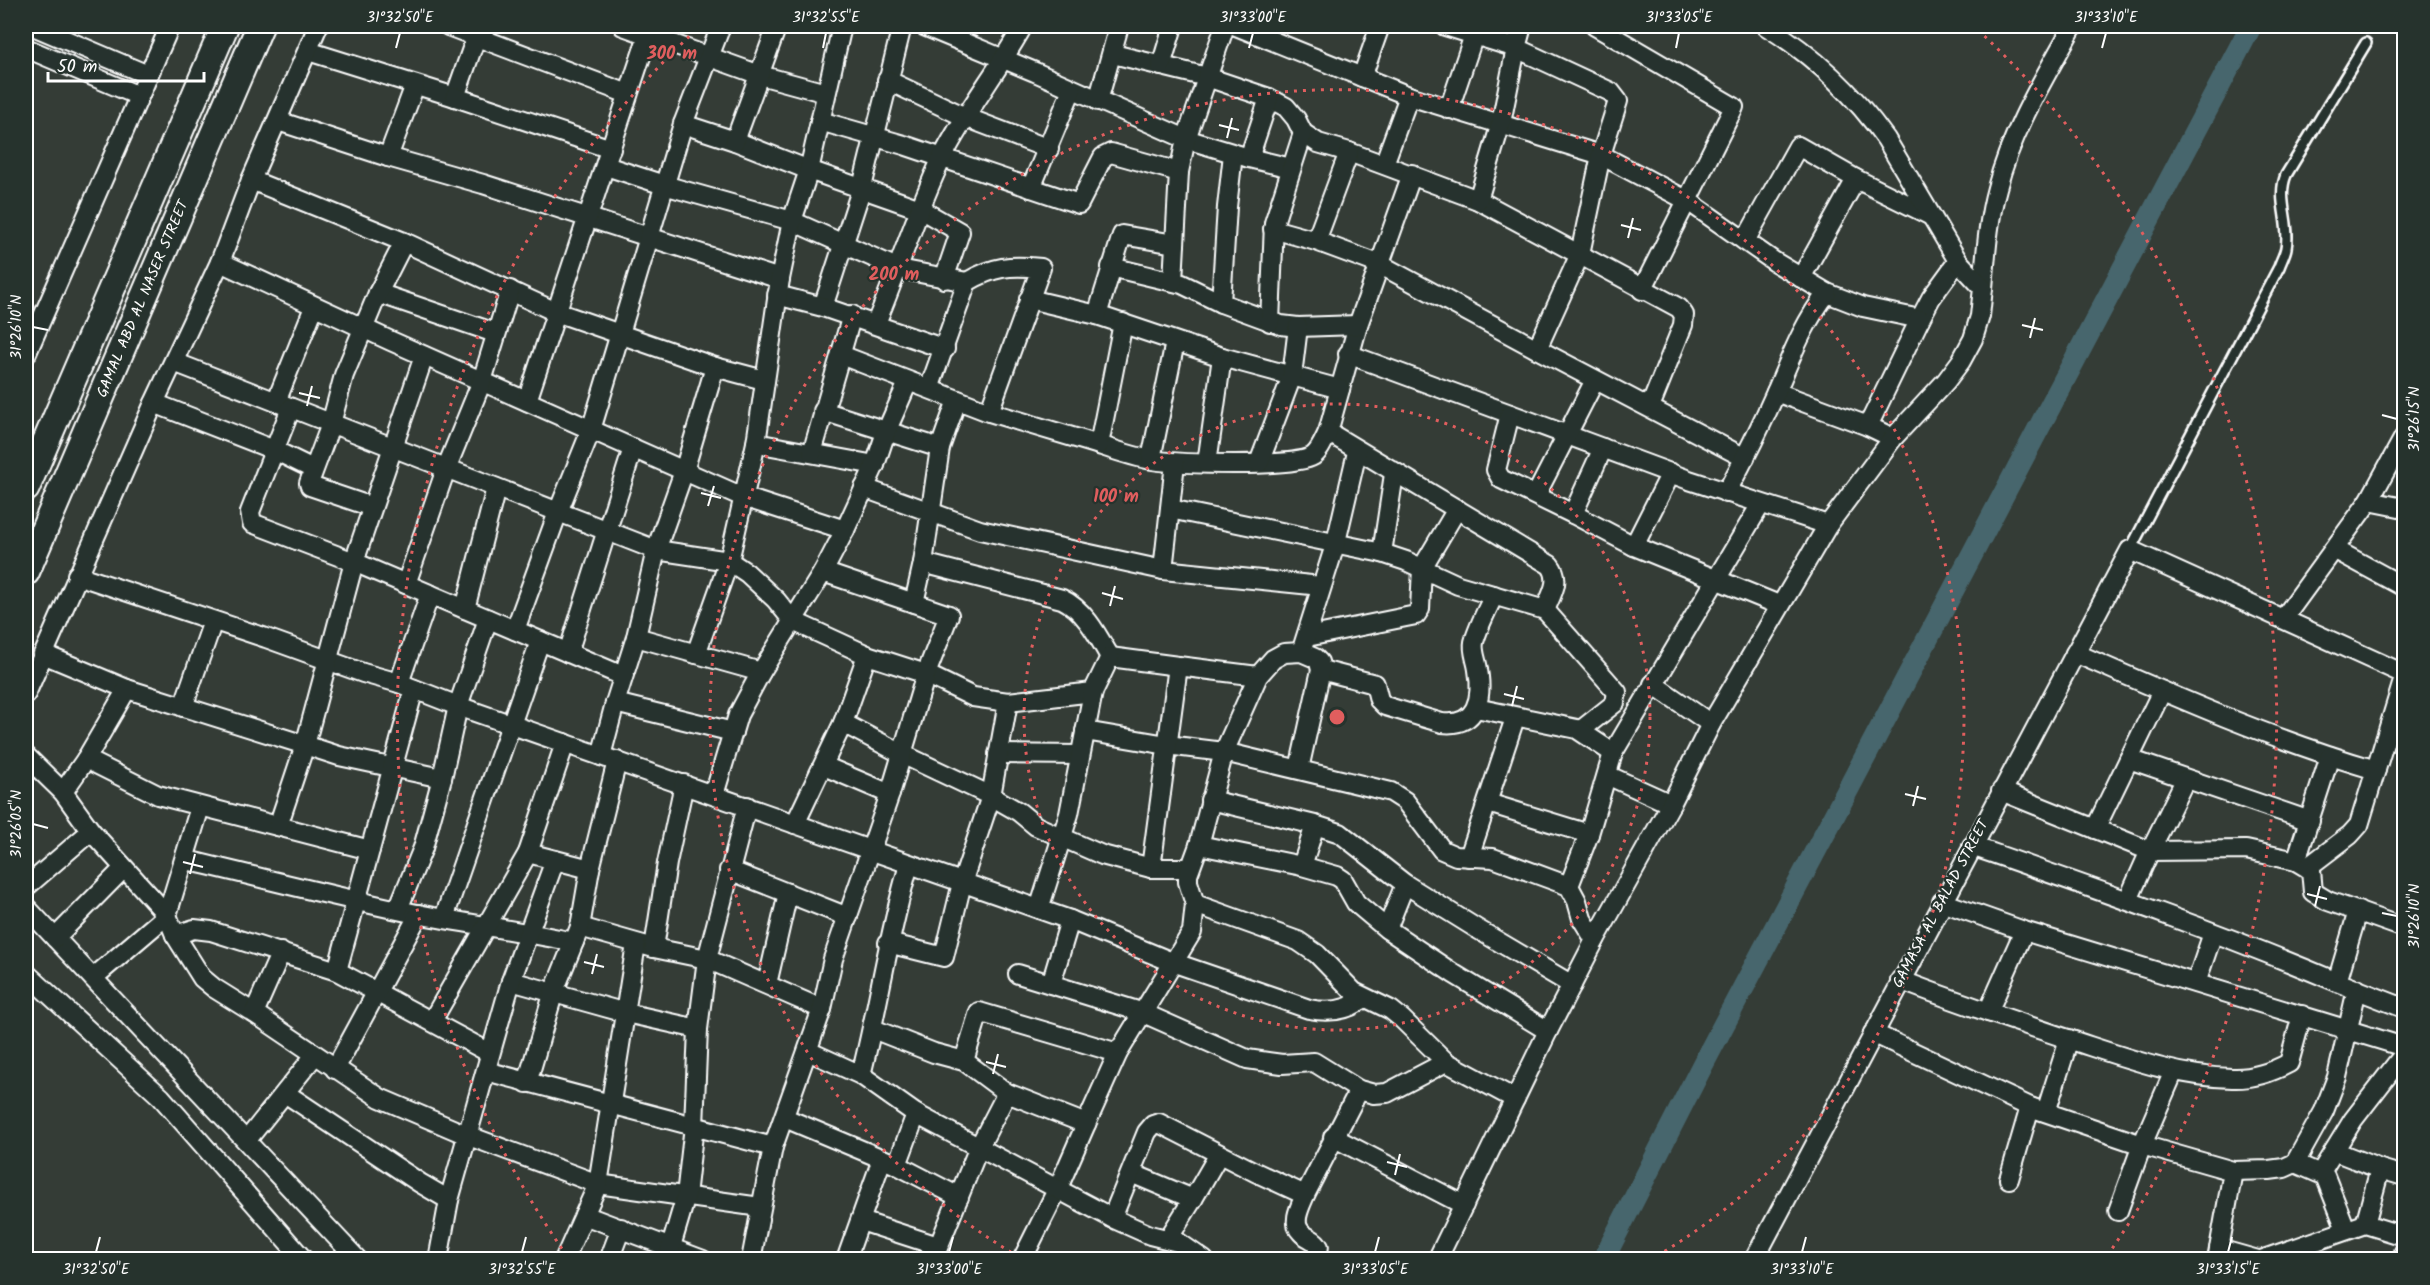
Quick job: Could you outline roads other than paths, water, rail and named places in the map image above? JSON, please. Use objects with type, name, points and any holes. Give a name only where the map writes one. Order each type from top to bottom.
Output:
[{"type":"main road","points":[[26,488],[225,26]]},
{"type":"main road","name":"GAMAL ABD AL NASER STREET","points":[[26,572],[260,26]]},
{"type":"street","points":[[33,26],[56,30],[148,75]]},
{"type":"street","points":[[26,355],[170,26]]},
{"type":"street","points":[[26,694],[154,403],[220,262],[251,180],[318,26]]},
{"type":"street","points":[[448,26],[478,31],[628,94]]},
{"type":"street","points":[[623,26],[649,30],[760,75],[826,93]]},
{"type":"street","points":[[515,630],[591,430],[683,124],[721,26]]},
{"type":"street","points":[[735,141],[777,26]]},
{"type":"street","points":[[696,654],[729,561],[756,443],[778,287],[792,221],[808,170],[842,26]]},
{"type":"street","points":[[823,307],[842,242],[862,187],[902,26]]},
{"type":"street","points":[[924,26],[1186,139],[1291,168]]},
{"type":"street","points":[[876,324],[942,158],[965,117],[1023,26]]},
{"type":"street","points":[[1098,101],[1119,26]]},
{"type":"street","points":[[1161,66],[1173,26]]},
{"type":"street","points":[[1173,281],[1179,172],[1186,139],[1226,26]]},
{"type":"street","points":[[1236,26],[1409,96],[1601,154],[1688,201],[1745,241],[1827,293],[1863,307],[1920,319]]},
{"type":"street","points":[[1362,77],[1380,26]]},
{"type":"street","points":[[1445,26],[1515,48],[1616,96],[1618,106],[1601,154],[1580,254],[1537,350]]},
{"type":"street","points":[[1478,200],[1501,123],[1515,48],[1522,26]]},
{"type":"street","points":[[1595,26],[1734,107],[1642,290]]},
{"type":"street","points":[[1766,26],[1816,63],[1854,99],[1886,139],[1958,261],[1983,288]]},
{"type":"street","points":[[1437,1260],[1595,939],[1671,804],[1711,724],[1779,605],[1828,525],[1893,438],[1946,381],[1961,361],[1973,339],[1980,316],[1987,242],[1997,188],[2014,140],[2073,26]]},
{"type":"street","points":[[527,401],[649,30]]},
{"type":"street","points":[[455,97],[478,31]]},
{"type":"street","points":[[1449,109],[1473,35]]},
{"type":"street","points":[[26,48],[139,96]]},
{"type":"street","points":[[308,51],[455,97],[608,157],[664,185],[792,221],[898,269],[967,282],[994,268],[1013,265],[1041,268],[989,412]]},
{"type":"street","points":[[1113,54],[1207,77],[1269,98],[1286,108],[1304,133],[1318,142],[1412,174],[1478,200],[1679,308],[1684,315],[1683,325],[1650,407]]},
{"type":"street","points":[[887,80],[965,117],[1049,149]]},
{"type":"street","points":[[388,158],[415,85]]},
{"type":"street","points":[[1031,188],[1072,89]]},
{"type":"street","points":[[1384,164],[1409,96]]},
{"type":"street","points":[[1221,303],[1227,207],[1241,156],[1269,98]]},
{"type":"street","points":[[278,121],[388,158],[483,184],[648,238],[778,287],[823,307],[852,315],[945,349]]},
{"type":"street","points":[[820,121],[942,158],[1078,204],[1103,157],[1111,153],[1179,172]]},
{"type":"street","points":[[683,124],[920,209],[960,232],[944,279]]},
{"type":"street","points":[[1270,322],[1273,229],[1304,133]]},
{"type":"street","points":[[1745,241],[1798,146],[1856,179],[1932,216]]},
{"type":"street","points":[[1316,241],[1349,152]]},
{"type":"street","points":[[841,355],[989,412],[1151,459],[1175,463],[1259,463],[1302,460],[1316,454],[1328,432],[1348,354],[1412,174]]},
{"type":"street","points":[[1801,278],[1856,179]]},
{"type":"street","points":[[251,180],[404,243],[556,312],[715,367],[764,380]]},
{"type":"street","points":[[1273,229],[1316,241],[1381,265],[1537,350],[1745,458]]},
{"type":"street","points":[[1096,315],[1122,235],[1175,244]]},
{"type":"street","points":[[372,507],[309,486],[331,424],[344,375],[378,293],[404,243]]},
{"type":"street","points":[[1868,426],[1931,298],[1958,261]]},
{"type":"street","points":[[220,262],[314,307],[743,497],[845,530]]},
{"type":"street","points":[[1111,267],[1173,281],[1270,322],[1298,327],[1358,325]]},
{"type":"street","points":[[929,389],[967,282]]},
{"type":"street","points":[[406,584],[446,469],[482,381],[510,290]]},
{"type":"street","points":[[378,293],[495,333]]},
{"type":"street","points":[[1726,493],[1776,392],[1801,332],[1827,293]]},
{"type":"street","points":[[1029,299],[1096,315],[1222,357],[1340,389]]},
{"type":"street","points":[[314,307],[283,405],[274,450],[250,512],[252,523],[354,562],[623,676]]},
{"type":"street","points":[[812,453],[852,315]]},
{"type":"street","points":[[1099,445],[1123,323]]},
{"type":"street","points":[[1259,463],[1292,376],[1298,327]]},
{"type":"street","points":[[1151,459],[1175,342]]},
{"type":"street","points":[[1348,354],[1726,493],[1828,525]]},
{"type":"street","points":[[278,826],[305,745],[354,562],[424,356]]},
{"type":"street","points":[[1207,463],[1222,357]]},
{"type":"street","points":[[174,362],[605,532],[656,550],[729,561],[747,573],[776,600],[793,621],[867,654],[926,674],[973,697],[1008,702],[1092,692]]},
{"type":"street","points":[[527,1083],[554,992],[577,935],[609,759],[615,703],[636,637],[656,550],[684,471],[715,367]]},
{"type":"street","points":[[1536,495],[1595,380]]},
{"type":"street","points":[[714,795],[738,716],[761,672],[823,572],[845,530],[875,465],[886,432],[908,382]]},
{"type":"street","points":[[1776,392],[1868,426],[1893,438]]},
{"type":"street","points":[[914,603],[923,563],[940,448],[957,400]]},
{"type":"street","points":[[154,403],[274,450],[314,470]]},
{"type":"street","points":[[823,411],[940,448]]},
{"type":"street","points":[[1510,414],[1496,470],[1501,479],[1634,546],[1779,605]]},
{"type":"street","points":[[1328,432],[1357,452],[1550,565],[1556,576],[1556,585],[1545,610]]},
{"type":"street","points":[[2283,619],[2369,501],[2404,437]]},
{"type":"street","points":[[756,443],[875,465]]},
{"type":"street","points":[[568,653],[633,448]]},
{"type":"street","points":[[1573,514],[1603,448]]},
{"type":"street","points":[[1304,645],[1336,542],[1357,452]]},
{"type":"street","points":[[1163,570],[1175,463]]},
{"type":"street","points":[[1634,546],[1671,473]]},
{"type":"street","points":[[1382,553],[1394,474]]},
{"type":"street","points":[[465,609],[496,488]]},
{"type":"street","points":[[864,488],[980,530],[1163,570],[1321,586]]},
{"type":"street","points":[[2369,501],[2404,508]]},
{"type":"street","points":[[1569,886],[1589,834],[1613,753],[1761,504]]},
{"type":"street","points":[[1170,509],[1382,553],[1422,568],[1444,580],[1545,610],[1617,692],[1615,703],[1581,730]]},
{"type":"street","points":[[1022,1260],[1058,1188],[1118,1053],[1191,932],[1195,904],[1188,882],[1190,868],[1199,845],[1224,752],[1258,676],[1279,655],[1304,645],[1416,615],[1420,609],[1422,568],[1457,509]]},
{"type":"street","points":[[2334,549],[2404,587]]},
{"type":"street","points":[[2130,550],[2404,676],[2397,733],[2376,770],[2359,825],[2355,831],[2302,864]]},
{"type":"street","name":"GAMASA AL BALAD STREET","points":[[1754,1260],[1900,980],[2130,550]]},
{"type":"street","points":[[923,563],[1062,599],[1073,604],[1110,657],[1258,676]]},
{"type":"street","points":[[751,1260],[773,1147],[808,1052],[822,1009],[833,959],[890,794],[926,674],[949,615],[823,572]]},
{"type":"street","points":[[77,575],[406,686],[1070,920],[1172,962],[1319,1011],[1348,1008],[1364,998]]},
{"type":"street","points":[[337,971],[392,766],[406,686],[430,594]]},
{"type":"street","points":[[1321,669],[1372,682],[1377,687],[1379,700],[1385,706],[1442,723],[1451,724],[1464,721],[1476,708],[1480,684],[1474,643],[1494,596]]},
{"type":"street","points":[[398,909],[423,848],[458,706],[488,619]]},
{"type":"street","points":[[183,707],[213,621]]},
{"type":"street","points":[[636,637],[761,672]]},
{"type":"street","points":[[444,918],[540,641]]},
{"type":"street","points":[[1299,769],[1321,669],[1304,645]]},
{"type":"street","points":[[2075,653],[2162,691],[2330,756],[2376,770]]},
{"type":"street","points":[[43,654],[127,689],[339,756],[442,778]]},
{"type":"street","points":[[795,824],[843,723],[867,654]]},
{"type":"street","points":[[1039,909],[1063,838],[1092,692],[1110,657]]},
{"type":"street","points":[[1151,868],[1178,666]]},
{"type":"street","points":[[1653,684],[1711,724]]},
{"type":"street","points":[[63,792],[86,759],[127,689]]},
{"type":"street","points":[[2095,829],[2162,691]]},
{"type":"street","points":[[888,943],[944,957],[962,883],[991,796],[1008,702]]},
{"type":"street","points":[[615,703],[733,732]]},
{"type":"street","points":[[1476,708],[1581,730],[1613,753]]},
{"type":"street","points":[[1469,857],[1515,718]]},
{"type":"street","points":[[843,723],[991,796],[1019,812],[1036,826],[1102,855],[1151,868],[1190,868]]},
{"type":"street","points":[[1084,730],[1167,745],[1224,752],[1378,788],[1398,795],[1442,850],[1456,856],[1493,858],[1569,886],[1577,900],[1582,919],[1595,939]]},
{"type":"street","points":[[432,1021],[528,853],[566,743]]},
{"type":"street","points":[[998,754],[1080,755]]},
{"type":"street","points":[[26,756],[63,792],[91,831],[123,869],[167,915],[175,935],[202,978],[380,1098],[469,1136],[598,1184],[760,1208]]},
{"type":"street","points":[[2302,864],[2310,821],[2330,756]]},
{"type":"street","points":[[86,759],[158,795],[370,850]]},
{"type":"street","points":[[2129,759],[2310,821]]},
{"type":"street","points":[[824,766],[890,794]]},
{"type":"street","points":[[1607,775],[1671,804]]},
{"type":"street","points":[[2128,900],[2185,780]]},
{"type":"street","points":[[564,1260],[598,1184],[626,1013],[667,863],[684,784]]},
{"type":"street","points":[[2001,791],[2150,851],[2246,850],[2302,864],[2312,874],[2313,892],[2358,912],[2404,927]]},
{"type":"street","points":[[1210,800],[1340,833],[1405,884],[1572,985]]},
{"type":"street","points":[[1488,803],[1589,834]]},
{"type":"street","points":[[669,1253],[686,1196],[694,1126],[698,1029],[707,959],[747,806]]},
{"type":"street","points":[[93,978],[167,915],[186,860],[200,807]]},
{"type":"street","points":[[1302,866],[1315,825]]},
{"type":"street","points":[[26,887],[91,831]]},
{"type":"street","points":[[1199,845],[1302,866],[1337,876],[1343,880],[1356,903],[1387,929],[1454,974],[1548,1031]]},
{"type":"street","points":[[1972,846],[2128,900],[2404,1008]]},
{"type":"street","points":[[528,853],[590,869]]},
{"type":"street","points":[[186,860],[418,914],[485,927],[577,935],[707,959],[822,1009]]},
{"type":"street","points":[[438,1260],[449,1200],[469,1136],[511,981],[555,860]]},
{"type":"street","points":[[861,1074],[873,1029],[888,943],[909,865]]},
{"type":"street","points":[[55,938],[123,869]]},
{"type":"street","points":[[729,870],[848,917]]},
{"type":"street","points":[[1387,929],[1405,884]]},
{"type":"street","points":[[767,984],[788,893]]},
{"type":"street","points":[[1942,902],[2024,931],[2404,1047]]},
{"type":"street","points":[[1195,904],[1298,941],[1317,954],[1353,992],[1391,1010],[1446,1062],[1515,1099]]},
{"type":"street","points":[[26,907],[358,1260]]},
{"type":"street","points":[[2337,982],[2358,912]]},
{"type":"street","points":[[335,1069],[418,914]]},
{"type":"street","points":[[1051,984],[1070,920]]},
{"type":"street","points":[[175,935],[202,929],[337,971],[432,1021],[488,1062],[527,1083],[773,1147]]},
{"type":"street","points":[[1988,1012],[2024,931]]},
{"type":"street","points":[[2196,982],[2213,933]]},
{"type":"street","points":[[254,1013],[281,952]]},
{"type":"street","points":[[26,973],[161,1096],[304,1260]]},
{"type":"street","points":[[1018,974],[1141,1012],[1247,1059],[1282,1064],[1314,1062],[1359,1090],[1374,1094],[1387,1093],[1446,1062]]},
{"type":"street","points":[[1900,980],[2069,1039],[2174,1071],[2233,1078],[2252,1077],[2289,1063],[2302,1015]]},
{"type":"street","points":[[511,981],[626,1013],[698,1029]]},
{"type":"street","points":[[2295,1163],[2332,1094],[2357,989]]},
{"type":"street","points":[[964,1061],[980,1012],[1118,1053]]},
{"type":"street","points":[[873,1029],[934,1053],[964,1061],[1007,1093],[1086,1124]]},
{"type":"street","points":[[1873,1033],[2038,1109],[2142,1145],[2233,1171],[2276,1169],[2295,1163],[2321,1173],[2329,1181],[2346,1229]]},
{"type":"street","points":[[2008,1179],[2069,1039]]},
{"type":"street","points":[[808,1052],[861,1074],[916,1114],[1112,1218],[1150,1235],[1178,1242],[1204,1260]]},
{"type":"street","points":[[2321,1173],[2365,1104],[2404,1054]]},
{"type":"street","points":[[247,1140],[315,1055]]},
{"type":"street","points":[[2118,1211],[2142,1145],[2174,1071]]},
{"type":"street","points":[[1315,1260],[1319,1247],[1316,1240],[1300,1232],[1296,1223],[1305,1195],[1359,1090]]},
{"type":"street","points":[[285,1093],[449,1200]]},
{"type":"street","points":[[861,1221],[936,1253],[979,1148],[1007,1093]]},
{"type":"street","points":[[846,1260],[861,1221],[916,1114]]},
{"type":"street","points":[[785,1118],[890,1162],[959,1197]]},
{"type":"street","points":[[1112,1218],[1147,1132],[1153,1125],[1159,1123],[1305,1195]]},
{"type":"street","points":[[1333,1137],[1464,1205]]},
{"type":"street","points":[[2334,1151],[2404,1176]]},
{"type":"street","points":[[1168,1239],[1219,1154]]},
{"type":"street","points":[[2365,1224],[2380,1169]]},
{"type":"street","points":[[2233,1171],[2218,1254],[2260,1260],[2365,1224],[2404,1236]]},
{"type":"street","points":[[1131,1173],[1193,1199]]},
{"type":"street","points":[[584,1215],[621,1228],[669,1253],[703,1260]]},
{"type":"street","points":[[609,1260],[621,1228]]},
{"type":"street","points":[[2403,1260],[2404,1252]]},
{"type":"lane","points":[[2130,550],[2279,267],[2286,248],[2282,185],[2286,175],[2366,43]]},
{"type":"waterway","points":[[1603,1260],[1702,1066],[2251,26]]}]
